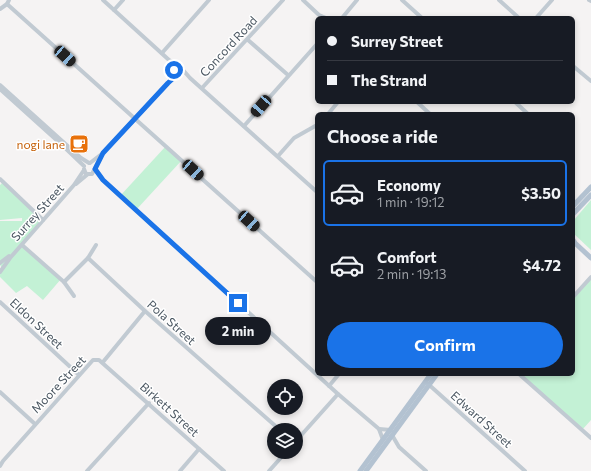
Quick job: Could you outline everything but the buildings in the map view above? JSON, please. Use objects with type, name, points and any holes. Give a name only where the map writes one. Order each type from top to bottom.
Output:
[{"type":"main road","points":[[575,204],[591,187]]},
{"type":"main road","points":[[575,212],[591,195]]},
{"type":"main road","points":[[575,243],[591,258]]},
{"type":"main road","points":[[366,471],[427,383],[430,376]]},
{"type":"main road","points":[[427,383],[435,376]]},
{"type":"main road","points":[[360,471],[385,442]]},
{"type":"street","points":[[84,168],[103,153],[168,83],[181,73],[182,67],[169,60],[103,0]]},
{"type":"street","points":[[114,10],[123,0]]},
{"type":"street","points":[[162,53],[209,0]]},
{"type":"street","name":"Concord Road","points":[[202,88],[284,0]]},
{"type":"street","points":[[303,0],[320,16]]},
{"type":"street","points":[[343,16],[357,0]]},
{"type":"street","points":[[402,0],[420,16]]},
{"type":"street","points":[[499,0],[517,16]]},
{"type":"street","points":[[538,16],[552,0]]},
{"type":"street","points":[[0,9],[8,2],[315,280]]},
{"type":"street","points":[[248,40],[288,76]]},
{"type":"street","points":[[244,126],[315,46]]},
{"type":"street","points":[[169,60],[176,73],[181,73],[190,78],[202,88],[315,190]]},
{"type":"street","points":[[168,83],[174,70],[179,65]]},
{"type":"street","points":[[575,68],[591,81]]},
{"type":"street","points":[[0,85],[81,158],[90,163],[103,180],[315,373]]},
{"type":"street","points":[[0,89],[62,145],[89,174],[103,180]]},
{"type":"street","points":[[419,104],[428,112]]},
{"type":"street","points":[[517,104],[526,112]]},
{"type":"street","points":[[278,156],[294,138],[315,126]]},
{"type":"street","points":[[95,168],[103,153]]},
{"type":"street","name":"Surrey Street","points":[[0,267],[22,245],[74,185],[84,168]]},
{"type":"street","name":"Surrey Street","points":[[74,185],[94,172],[95,168]]},
{"type":"street","points":[[0,179],[43,220]]},
{"type":"street","points":[[22,245],[64,282],[74,296]]},
{"type":"street","points":[[64,282],[88,258],[96,245]]},
{"type":"street","name":"Pola Street","points":[[88,258],[145,311],[272,423]]},
{"type":"street","points":[[575,294],[591,277]]},
{"type":"street","name":"Eldon Street","points":[[0,302],[79,375]]},
{"type":"street","name":"Moore Street","points":[[0,466],[35,424],[93,360],[103,362],[145,311]]},
{"type":"street","name":"Birkett Street","points":[[103,362],[224,471]]},
{"type":"street","points":[[318,376],[379,428],[391,433],[400,447],[426,471]]},
{"type":"street","points":[[329,386],[337,376]]},
{"type":"street","points":[[521,376],[591,438]]},
{"type":"street","name":"Edward Street","points":[[427,383],[525,471]]},
{"type":"street","points":[[0,392],[35,424]]},
{"type":"street","points":[[303,433],[338,394]]},
{"type":"street","points":[[87,471],[149,403]]},
{"type":"street","points":[[379,428],[385,442],[400,447]]},
{"type":"street","points":[[180,471],[200,449]]},
{"type":"street","points":[[269,471],[280,459]]},
{"type":"green space","points":[[166,146],[182,160],[136,210],[120,196]]},
{"type":"green space","points":[[3,182],[43,220],[22,245],[61,279],[43,300],[27,286],[16,293],[0,277],[2,268],[0,265],[0,221],[22,221],[22,218],[0,220],[0,185]]},
{"type":"green space","points":[[591,200],[591,250],[575,235],[575,219]]},
{"type":"green space","points":[[591,277],[591,420],[582,430],[521,376],[575,376],[575,295]]},
{"type":"place","name":"nogi lane","points":[[79,144]]},
{"type":"route","points":[[174,70],[178,74],[103,153],[95,169],[103,180],[238,303]]}]
